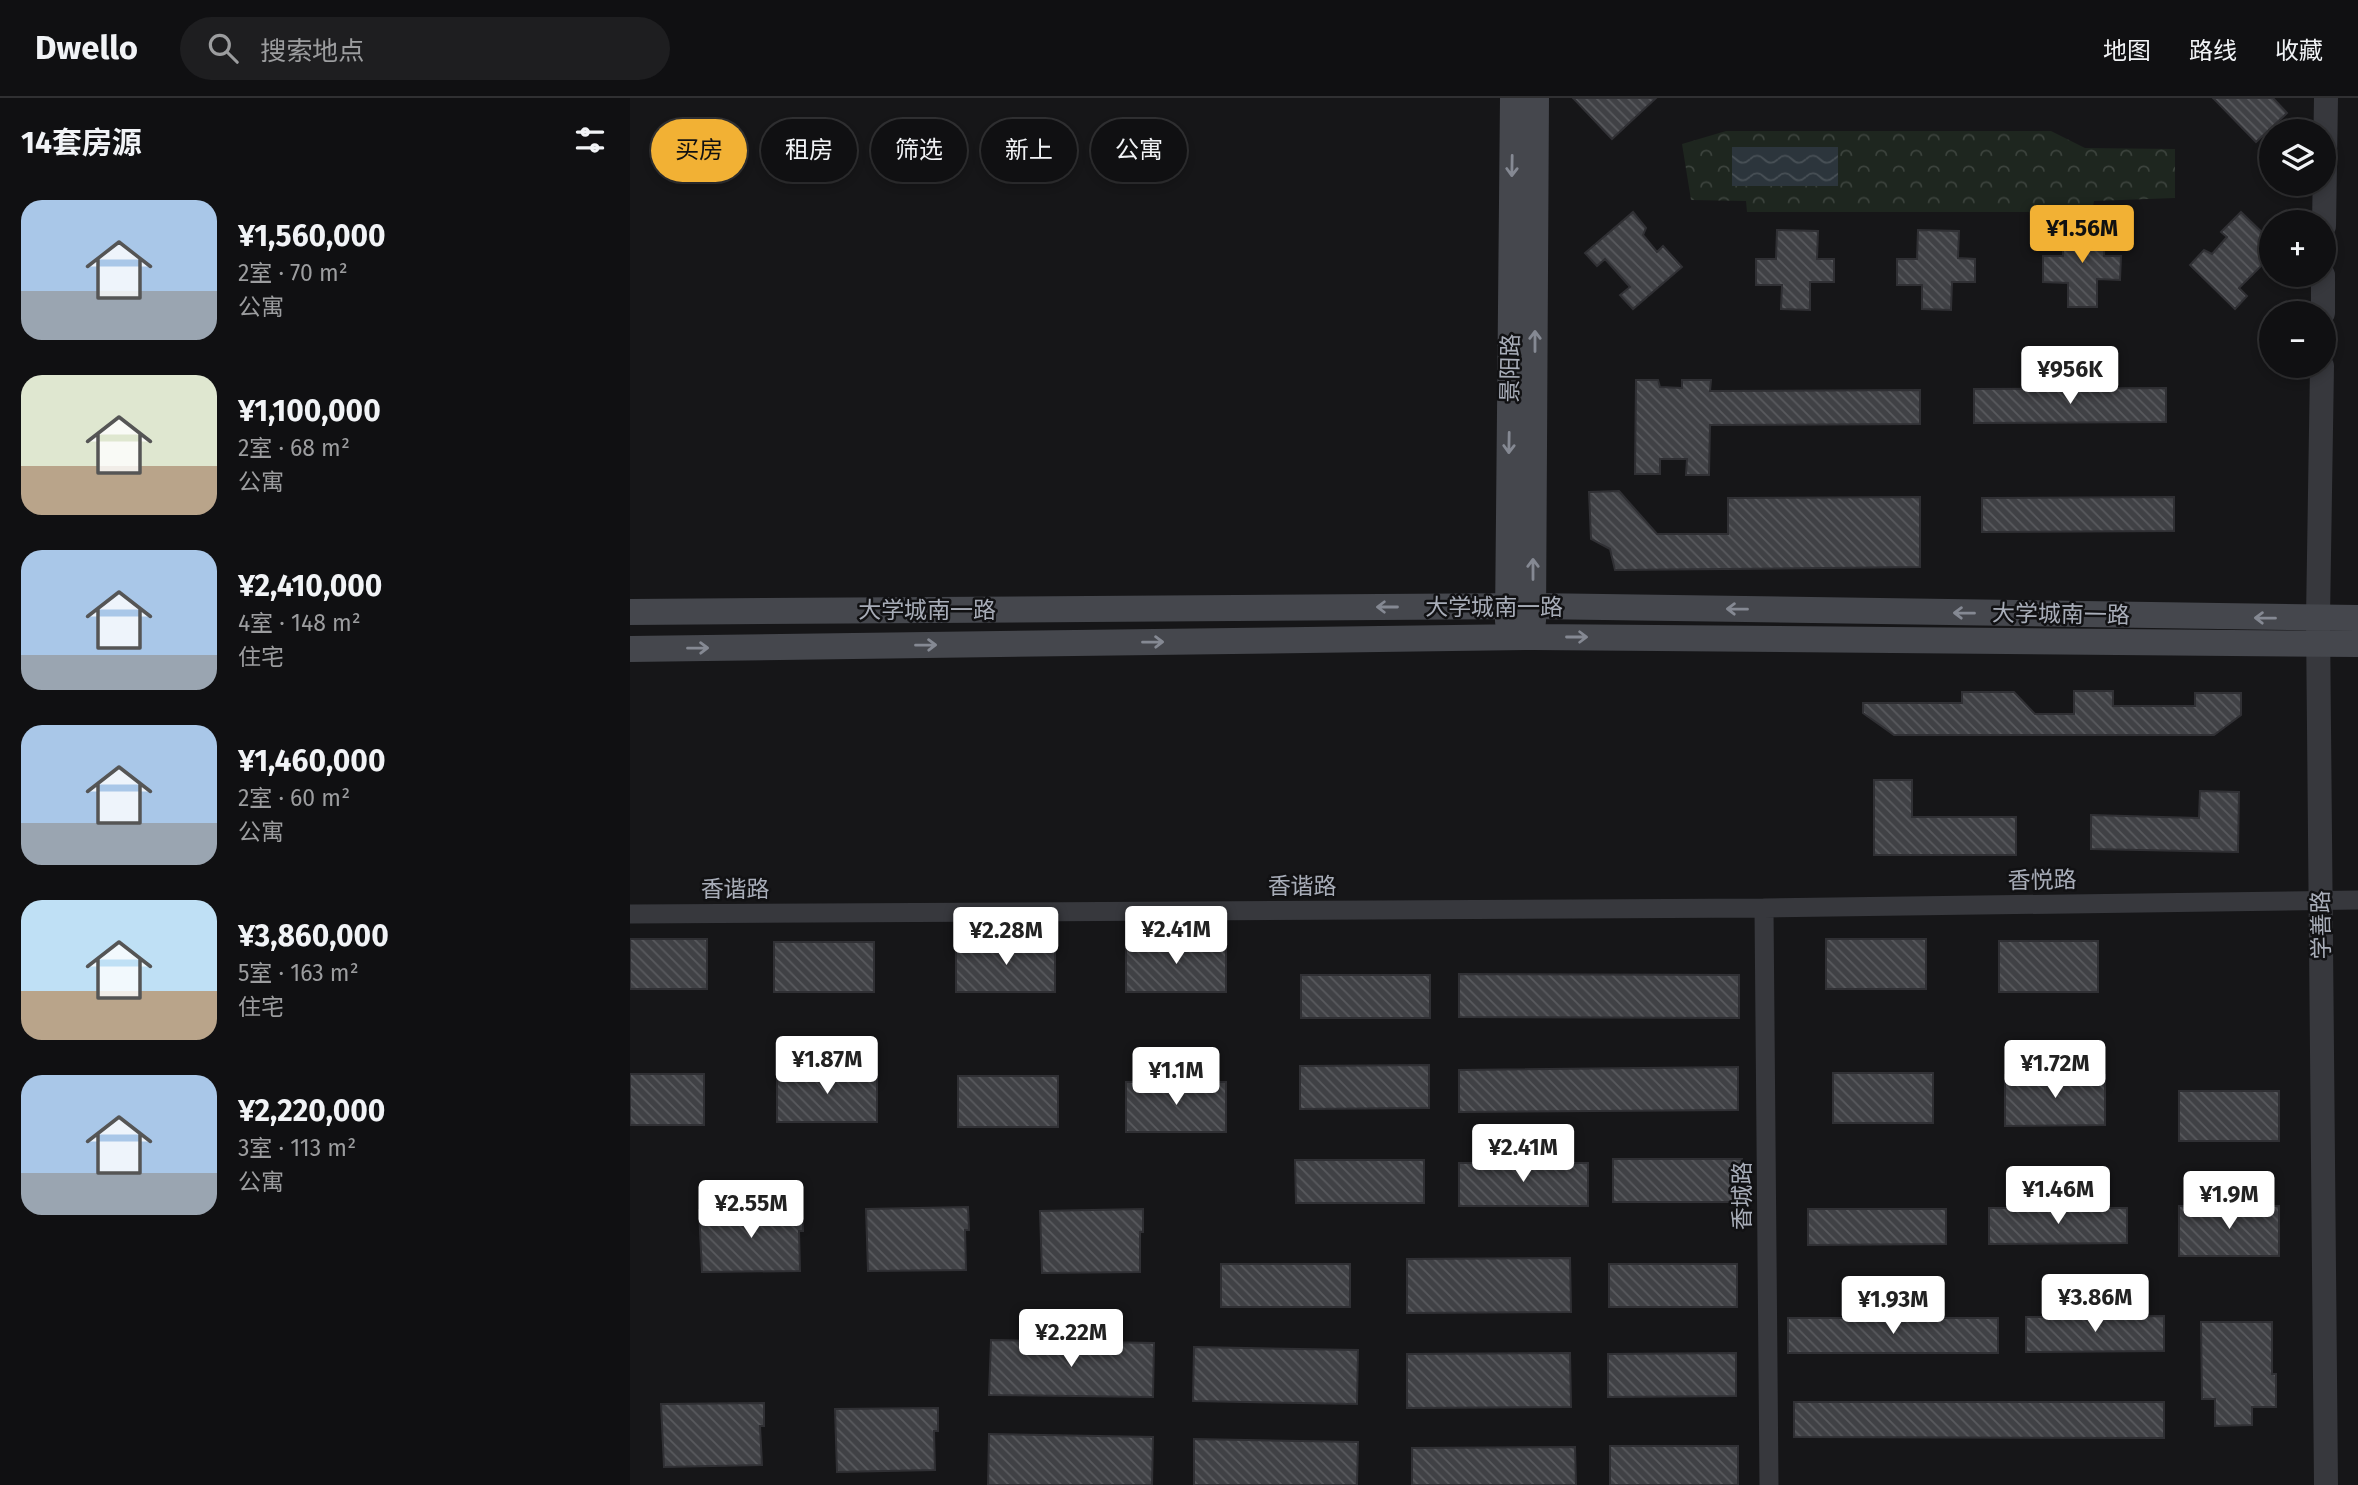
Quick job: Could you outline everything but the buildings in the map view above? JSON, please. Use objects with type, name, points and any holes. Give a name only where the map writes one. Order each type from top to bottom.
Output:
[{"type":"main road","name":"景阳路","points":[[1513,98],[1521,637]]},
{"type":"main road","name":"景阳路","points":[[1520,606],[1536,98]]},
{"type":"main road","name":"大学城南一路","points":[[630,612],[1520,606],[2318,631],[2358,644]]},
{"type":"main road","name":"大学城南一路","points":[[630,649],[1521,637],[2318,631],[2358,618]]},
{"type":"street","points":[[2324,210],[2326,98]]},
{"type":"street","name":"学善路","points":[[2322,378],[2318,631],[2326,1485]]},
{"type":"street","name":"香悦路","points":[[1765,908],[2358,900]]},
{"type":"street","name":"香谐路","points":[[630,914],[1765,908]]},
{"type":"street","name":"香城路","points":[[1765,908],[1769,1485]]},
{"type":"green space","points":[[1726,131],[2051,131],[2085,148],[2175,149],[2175,198],[2094,201],[2092,212],[1747,212],[1746,201],[1691,200],[1682,144]]},
{"type":"water","points":[[1732,147],[1838,147],[1838,186],[1732,186]]}]
